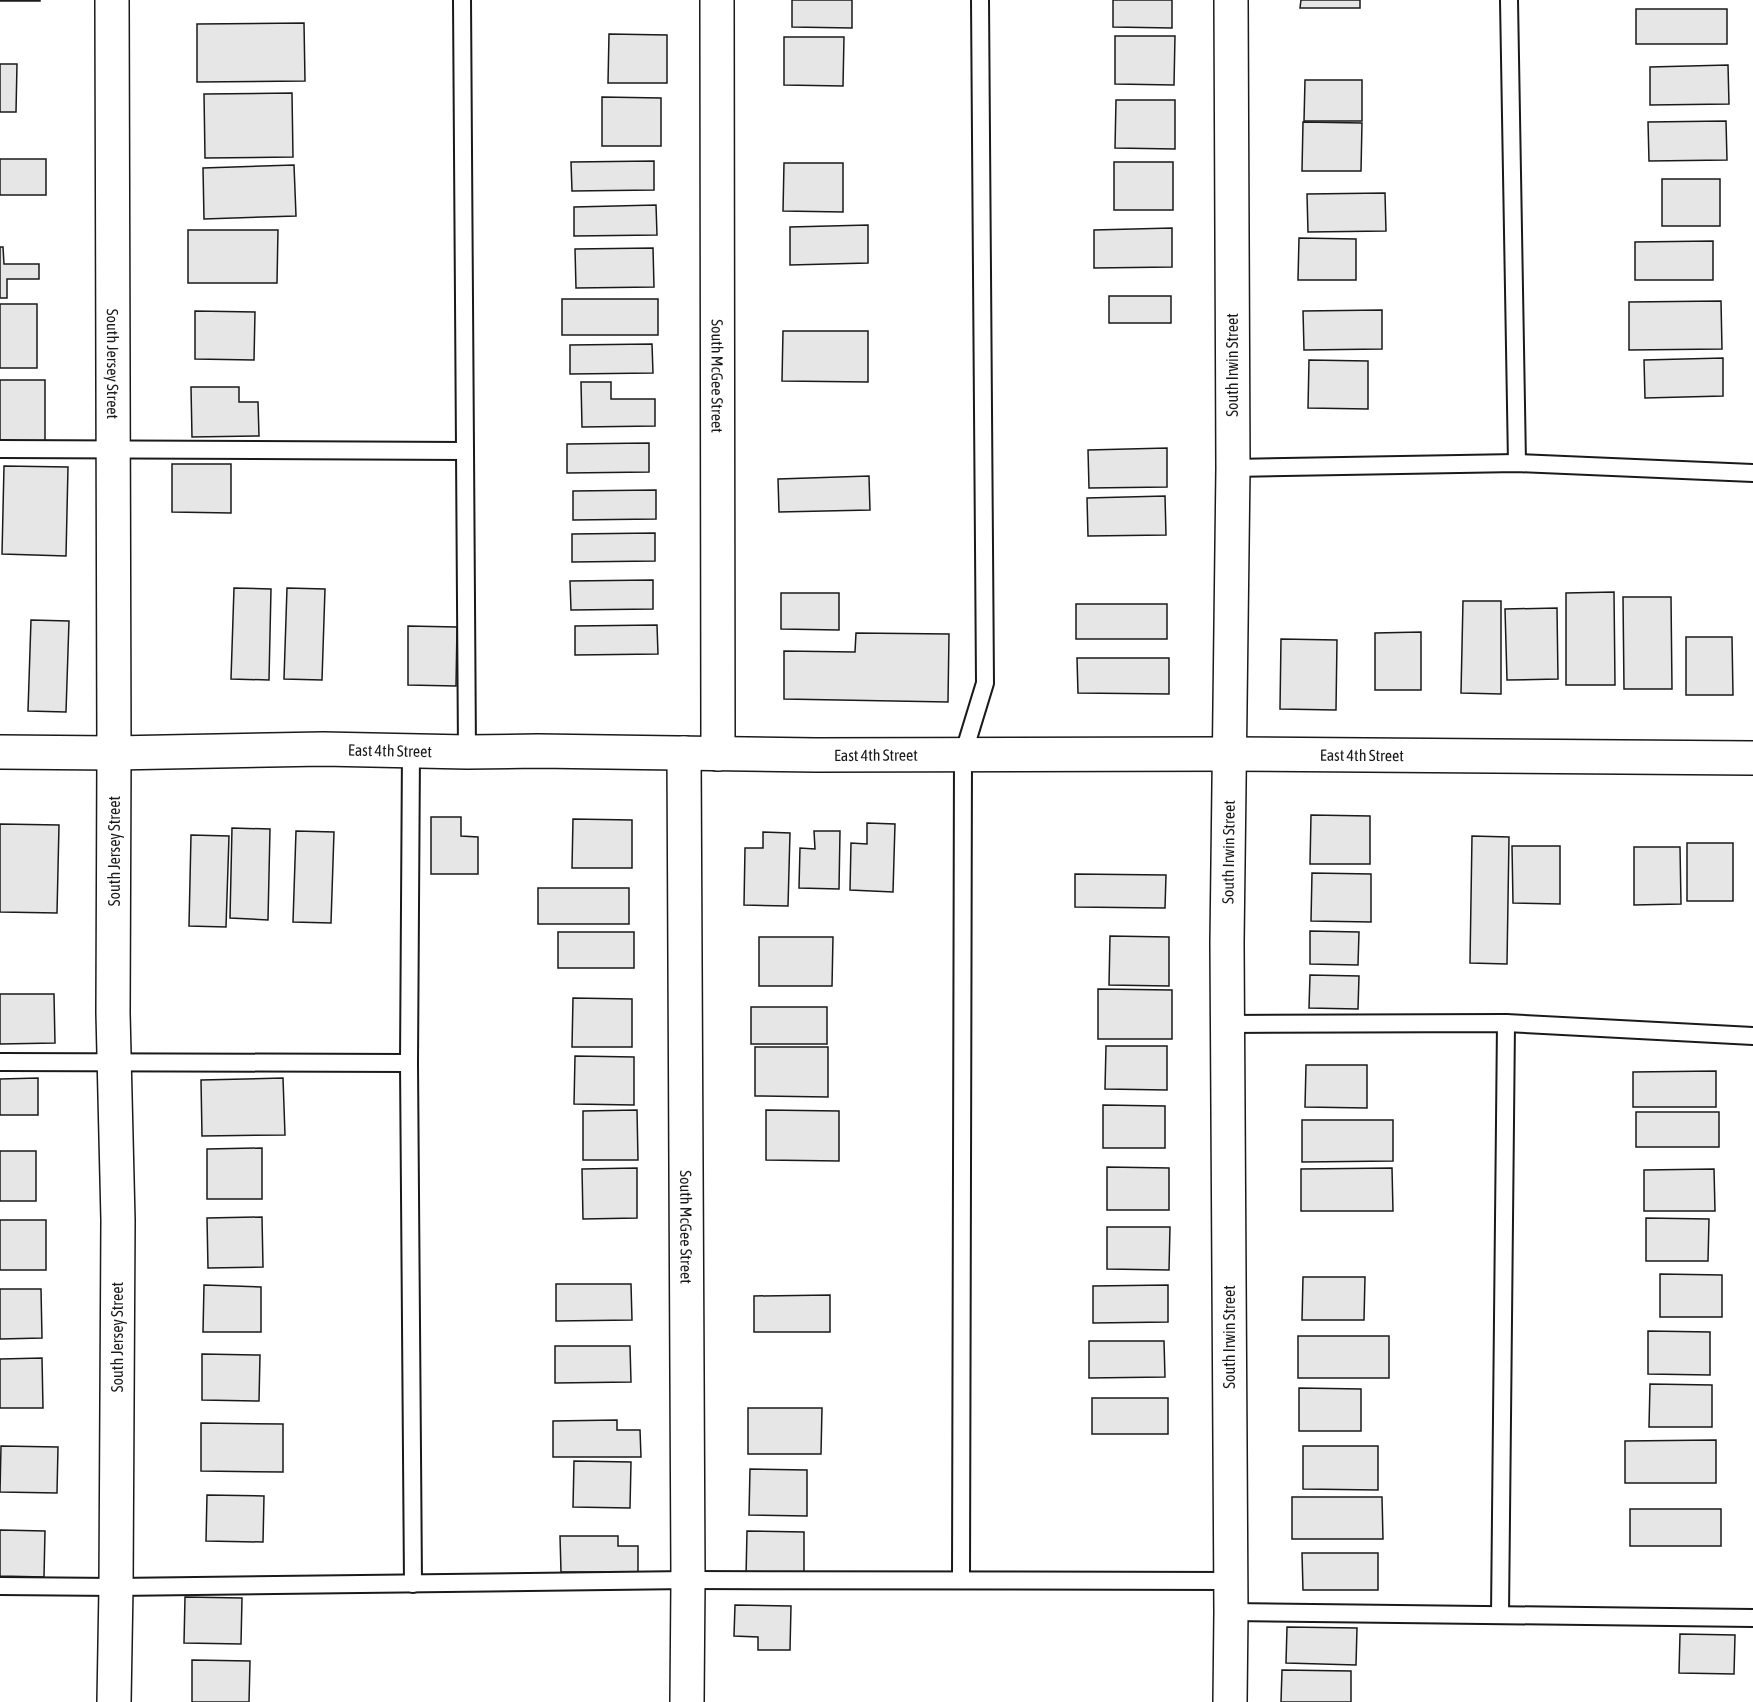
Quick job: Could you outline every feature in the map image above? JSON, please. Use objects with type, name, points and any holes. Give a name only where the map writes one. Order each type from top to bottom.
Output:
[{"type":"street","name":"South Jersey Street","points":[[112,0],[114,1062],[118,1220],[114,1702]]},
{"type":"street","name":"South McGee Street","points":[[717,0],[718,754]]},
{"type":"street","name":"South Irwin Street","points":[[1230,1702],[1227,1024],[1233,468],[1231,0]]},
{"type":"street","name":"East 4th Street","points":[[0,752],[114,753],[323,749],[718,754],[1229,754],[1753,758]]},
{"type":"street","name":"South McGee Street","points":[[684,753],[687,1702]]},
{"type":"lane","points":[[462,0],[467,752]]},
{"type":"lane","points":[[961,1580],[963,755],[985,683],[980,0]]},
{"type":"lane","points":[[1509,0],[1517,463]]},
{"type":"lane","points":[[0,449],[465,451]]},
{"type":"lane","points":[[1233,468],[1517,463],[1753,473]]},
{"type":"lane","points":[[411,751],[409,1063],[413,1584]]},
{"type":"lane","points":[[1227,1024],[1506,1023],[1753,1036]]},
{"type":"lane","points":[[1500,1615],[1506,1023]]},
{"type":"lane","points":[[0,1062],[409,1063]]},
{"type":"lane","points":[[0,1586],[961,1580],[1500,1615],[1753,1618]]},
{"type":"building","points":[[40,0],[40,1],[0,1]]},
{"type":"building","points":[[792,0],[852,0],[852,28],[792,27]]},
{"type":"building","points":[[1113,0],[1172,0],[1172,28],[1113,27]]},
{"type":"building","points":[[1301,0],[1360,0],[1360,8],[1300,8]]},
{"type":"building","points":[[1636,9],[1727,9],[1727,44],[1636,44]]},
{"type":"building","points":[[304,23],[305,81],[197,82],[197,24]]},
{"type":"building","points":[[609,34],[667,35],[667,83],[608,83]]},
{"type":"building","points":[[1115,36],[1175,36],[1174,85],[1115,84]]},
{"type":"building","points":[[784,37],[844,37],[843,86],[784,85]]},
{"type":"building","points":[[0,64],[17,64],[16,112],[0,112]]},
{"type":"building","points":[[1728,65],[1729,104],[1650,105],[1650,67]]},
{"type":"building","points":[[1305,80],[1362,80],[1362,121],[1304,121]]},
{"type":"building","points":[[292,93],[293,157],[205,158],[204,94]]},
{"type":"building","points":[[602,97],[661,98],[661,146],[602,146]]},
{"type":"building","points":[[1116,100],[1175,100],[1175,149],[1115,148]]},
{"type":"building","points":[[1726,121],[1727,160],[1649,161],[1648,122]]},
{"type":"building","points":[[1303,122],[1362,123],[1361,171],[1302,171]]},
{"type":"building","points":[[0,159],[46,159],[46,195],[0,195]]},
{"type":"building","points":[[654,161],[654,190],[572,191],[571,162]]},
{"type":"building","points":[[1114,162],[1173,162],[1173,210],[1114,210]]},
{"type":"building","points":[[784,163],[843,163],[843,212],[783,211]]},
{"type":"building","points":[[294,165],[296,216],[204,219],[203,168]]},
{"type":"building","points":[[1662,179],[1720,179],[1720,226],[1662,226]]},
{"type":"building","points":[[1385,193],[1386,231],[1308,232],[1307,194]]},
{"type":"building","points":[[656,205],[657,235],[574,236],[574,207]]},
{"type":"building","points":[[868,225],[868,263],[790,265],[790,227]]},
{"type":"building","points":[[1172,228],[1172,267],[1094,268],[1094,230]]},
{"type":"building","points":[[188,230],[278,230],[277,283],[188,283]]},
{"type":"building","points":[[1299,238],[1356,239],[1356,280],[1298,280]]},
{"type":"building","points":[[1713,241],[1713,280],[1635,280],[1635,242]]},
{"type":"building","points":[[0,247],[3,247],[4,264],[39,264],[39,279],[7,279],[7,298],[0,298]]},
{"type":"building","points":[[653,248],[654,287],[576,288],[575,249]]},
{"type":"building","points":[[1109,296],[1171,296],[1171,323],[1109,323]]},
{"type":"building","points":[[562,299],[658,299],[658,335],[562,335]]},
{"type":"building","points":[[1721,301],[1722,349],[1629,350],[1629,302]]},
{"type":"building","points":[[0,304],[37,304],[37,368],[0,368]]},
{"type":"building","points":[[1382,310],[1382,349],[1304,350],[1303,311]]},
{"type":"building","points":[[195,311],[255,312],[254,360],[195,359]]},
{"type":"building","points":[[783,331],[868,331],[868,382],[782,381]]},
{"type":"building","points":[[652,344],[653,373],[570,374],[570,345]]},
{"type":"building","points":[[1723,358],[1723,396],[1645,398],[1644,360]]},
{"type":"building","points":[[1309,360],[1368,361],[1368,409],[1308,408]]},
{"type":"building","points":[[0,380],[45,380],[45,443],[0,443]]},
{"type":"building","points":[[581,382],[611,382],[611,399],[655,399],[655,426],[582,427]]},
{"type":"building","points":[[191,387],[239,387],[239,402],[258,402],[259,436],[192,437]]},
{"type":"building","points":[[649,443],[649,472],[567,473],[567,444]]},
{"type":"building","points":[[1167,448],[1167,487],[1089,488],[1088,450]]},
{"type":"building","points":[[172,464],[231,464],[231,513],[172,512]]},
{"type":"building","points":[[4,466],[68,467],[66,556],[2,554]]},
{"type":"building","points":[[869,476],[870,510],[779,512],[778,479]]},
{"type":"building","points":[[656,490],[656,519],[573,520],[573,491]]},
{"type":"building","points":[[1165,496],[1166,535],[1088,536],[1087,498]]},
{"type":"building","points":[[655,533],[655,561],[572,562],[572,534]]},
{"type":"building","points":[[653,580],[653,609],[571,610],[570,581]]},
{"type":"building","points":[[234,588],[271,589],[269,680],[231,679]]},
{"type":"building","points":[[287,588],[325,589],[322,680],[284,679]]},
{"type":"building","points":[[1614,592],[1615,685],[1566,685],[1566,593]]},
{"type":"building","points":[[781,593],[839,593],[839,630],[781,629]]},
{"type":"building","points":[[1623,597],[1671,597],[1672,689],[1624,689]]},
{"type":"building","points":[[1463,601],[1501,601],[1501,694],[1461,693]]},
{"type":"building","points":[[1076,604],[1167,604],[1167,639],[1076,639]]},
{"type":"building","points":[[1557,608],[1558,679],[1507,680],[1505,609]]},
{"type":"building","points":[[31,620],[69,621],[66,712],[28,711]]},
{"type":"building","points":[[657,625],[658,654],[575,655],[575,626]]},
{"type":"building","points":[[408,626],[457,627],[456,686],[408,685]]},
{"type":"building","points":[[1421,632],[1421,690],[1375,690],[1375,633]]},
{"type":"building","points":[[856,633],[949,634],[948,702],[784,699],[784,651],[855,652]]},
{"type":"building","points":[[1686,637],[1732,637],[1733,695],[1686,695]]},
{"type":"building","points":[[1281,639],[1337,640],[1336,710],[1280,709]]},
{"type":"building","points":[[1077,658],[1169,658],[1169,694],[1078,693]]},
{"type":"building","points":[[1311,815],[1370,816],[1370,864],[1310,864]]},
{"type":"building","points":[[431,817],[461,817],[461,836],[478,837],[478,874],[431,874]]},
{"type":"building","points":[[573,819],[632,820],[632,868],[572,868]]},
{"type":"building","points":[[867,823],[895,824],[893,892],[850,890],[851,843],[867,844]]},
{"type":"building","points":[[0,824],[59,825],[57,913],[0,912]]},
{"type":"building","points":[[232,828],[270,829],[268,920],[230,918]]},
{"type":"building","points":[[296,831],[334,832],[331,923],[293,922]]},
{"type":"building","points":[[814,831],[840,831],[839,889],[799,888],[800,848],[815,849]]},
{"type":"building","points":[[763,832],[790,833],[788,906],[744,905],[745,848],[763,848]]},
{"type":"building","points":[[191,835],[229,836],[226,927],[189,926]]},
{"type":"building","points":[[1472,836],[1509,837],[1507,964],[1470,963]]},
{"type":"building","points":[[1687,843],[1733,843],[1733,901],[1687,901]]},
{"type":"building","points":[[1512,846],[1560,846],[1560,904],[1513,903]]},
{"type":"building","points":[[1634,847],[1680,847],[1681,904],[1634,905]]},
{"type":"building","points":[[1312,873],[1371,874],[1371,922],[1311,921]]},
{"type":"building","points":[[1075,874],[1166,875],[1165,908],[1075,907]]},
{"type":"building","points":[[538,888],[629,888],[629,924],[538,924]]},
{"type":"building","points":[[1310,931],[1359,932],[1358,965],[1310,964]]},
{"type":"building","points":[[558,932],[634,932],[634,968],[558,968]]},
{"type":"building","points":[[1110,936],[1169,937],[1169,986],[1109,985]]},
{"type":"building","points":[[759,937],[833,937],[832,986],[759,986]]},
{"type":"building","points":[[1310,975],[1359,976],[1358,1009],[1309,1008]]},
{"type":"building","points":[[1098,989],[1172,990],[1172,1039],[1098,1039]]},
{"type":"building","points":[[0,994],[54,994],[55,1043],[0,1044]]},
{"type":"building","points":[[573,998],[632,999],[632,1047],[572,1047]]},
{"type":"building","points":[[751,1007],[827,1007],[827,1044],[751,1044]]},
{"type":"building","points":[[1106,1046],[1167,1046],[1167,1090],[1105,1089]]},
{"type":"building","points":[[755,1047],[828,1047],[828,1097],[755,1096]]},
{"type":"building","points":[[575,1056],[634,1057],[634,1105],[574,1104]]},
{"type":"building","points":[[1306,1065],[1367,1065],[1367,1108],[1305,1107]]},
{"type":"building","points":[[1716,1071],[1716,1107],[1633,1107],[1633,1072]]},
{"type":"building","points":[[38,1078],[38,1115],[0,1115],[0,1079]]},
{"type":"building","points":[[283,1078],[285,1135],[202,1136],[201,1080]]},
{"type":"building","points":[[1103,1105],[1165,1106],[1165,1148],[1103,1148]]},
{"type":"building","points":[[637,1110],[638,1160],[583,1160],[583,1111]]},
{"type":"building","points":[[766,1110],[839,1111],[839,1161],[766,1160]]},
{"type":"building","points":[[1636,1112],[1719,1112],[1719,1147],[1636,1147]]},
{"type":"building","points":[[1302,1120],[1393,1120],[1393,1161],[1302,1162]]},
{"type":"building","points":[[262,1148],[262,1199],[207,1199],[207,1149]]},
{"type":"building","points":[[0,1151],[36,1151],[36,1201],[0,1201]]},
{"type":"building","points":[[1107,1167],[1169,1168],[1169,1210],[1107,1210]]},
{"type":"building","points":[[637,1168],[637,1218],[583,1219],[582,1169]]},
{"type":"building","points":[[1392,1168],[1393,1211],[1301,1211],[1301,1169]]},
{"type":"building","points":[[1714,1169],[1715,1211],[1644,1211],[1644,1170]]},
{"type":"building","points":[[262,1217],[263,1267],[208,1268],[207,1218]]},
{"type":"building","points":[[1646,1218],[1709,1219],[1708,1261],[1646,1261]]},
{"type":"building","points":[[0,1220],[46,1220],[46,1270],[0,1270]]},
{"type":"building","points":[[1107,1227],[1170,1227],[1169,1270],[1107,1269]]},
{"type":"building","points":[[1660,1274],[1722,1275],[1722,1317],[1660,1317]]},
{"type":"building","points":[[1303,1277],[1365,1277],[1364,1320],[1302,1320]]},
{"type":"building","points":[[556,1284],[631,1284],[632,1320],[556,1321]]},
{"type":"building","points":[[204,1285],[261,1287],[261,1332],[203,1332]]},
{"type":"building","points":[[1168,1285],[1168,1322],[1093,1323],[1093,1286]]},
{"type":"building","points":[[0,1289],[41,1289],[42,1338],[0,1339]]},
{"type":"building","points":[[830,1295],[830,1332],[754,1332],[754,1296]]},
{"type":"building","points":[[1648,1331],[1710,1332],[1710,1375],[1648,1374]]},
{"type":"building","points":[[1298,1336],[1389,1336],[1389,1378],[1298,1378]]},
{"type":"building","points":[[1089,1341],[1164,1341],[1165,1377],[1089,1378]]},
{"type":"building","points":[[555,1346],[630,1346],[631,1382],[555,1383]]},
{"type":"building","points":[[202,1354],[260,1355],[259,1401],[202,1400]]},
{"type":"building","points":[[42,1358],[43,1408],[0,1408],[0,1359]]},
{"type":"building","points":[[1650,1384],[1712,1385],[1712,1427],[1649,1427]]},
{"type":"building","points":[[1299,1388],[1361,1389],[1361,1431],[1299,1431]]},
{"type":"building","points":[[1092,1398],[1168,1398],[1168,1434],[1092,1434]]},
{"type":"building","points":[[748,1408],[822,1408],[821,1454],[748,1454]]},
{"type":"building","points":[[617,1420],[617,1430],[640,1430],[641,1457],[553,1457],[553,1421]]},
{"type":"building","points":[[201,1423],[283,1424],[283,1472],[201,1471]]},
{"type":"building","points":[[1716,1440],[1716,1483],[1625,1483],[1625,1441]]},
{"type":"building","points":[[1,1446],[58,1447],[57,1493],[0,1492]]},
{"type":"building","points":[[1303,1446],[1378,1446],[1378,1490],[1303,1489]]},
{"type":"building","points":[[574,1461],[631,1462],[630,1508],[573,1507]]},
{"type":"building","points":[[750,1469],[807,1470],[807,1516],[749,1515]]},
{"type":"building","points":[[207,1495],[264,1496],[263,1542],[206,1541]]},
{"type":"building","points":[[1292,1497],[1382,1497],[1383,1539],[1292,1539]]},
{"type":"building","points":[[1630,1509],[1721,1509],[1721,1546],[1630,1546]]},
{"type":"building","points":[[0,1530],[45,1531],[44,1577],[0,1576]]},
{"type":"building","points":[[747,1531],[804,1532],[804,1577],[746,1577]]},
{"type":"building","points":[[560,1536],[618,1536],[618,1546],[638,1546],[638,1572],[561,1572]]},
{"type":"building","points":[[1302,1553],[1378,1553],[1378,1590],[1303,1590]]},
{"type":"building","points":[[185,1597],[242,1598],[241,1644],[184,1643]]},
{"type":"building","points":[[735,1605],[791,1606],[790,1650],[758,1650],[758,1637],[734,1636]]},
{"type":"building","points":[[1287,1627],[1357,1628],[1356,1665],[1286,1663]]},
{"type":"building","points":[[1680,1634],[1735,1635],[1734,1674],[1679,1673]]},
{"type":"building","points":[[192,1660],[250,1661],[249,1702],[192,1702]]},
{"type":"building","points":[[1282,1670],[1351,1671],[1351,1702],[1281,1702]]}]
